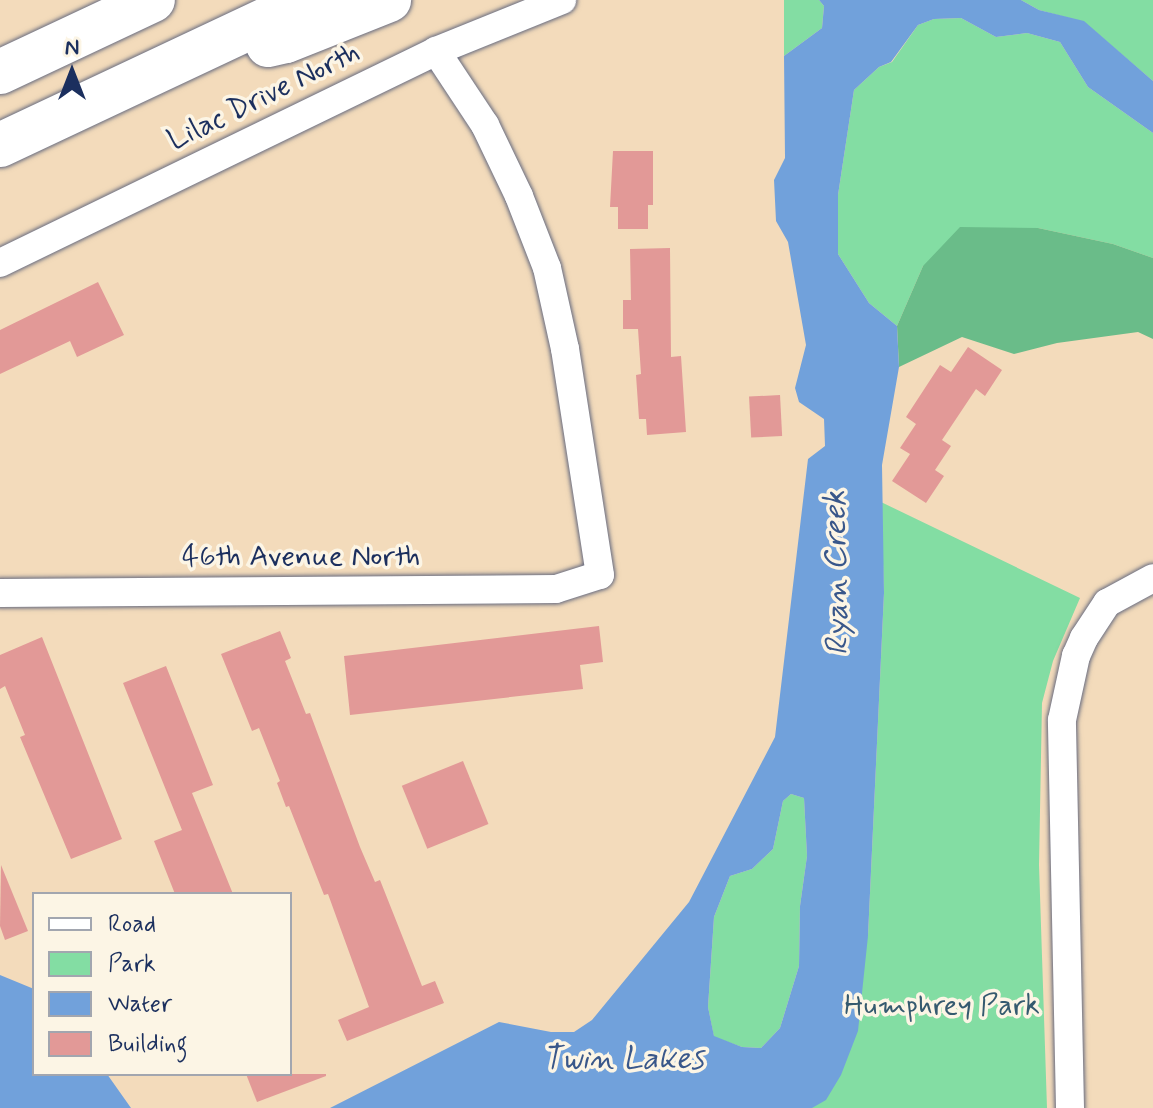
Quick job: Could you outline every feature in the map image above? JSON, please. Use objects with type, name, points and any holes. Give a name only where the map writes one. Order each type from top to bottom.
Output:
[{"type":"highway","points":[[0,48],[96,0]]},
{"type":"highway","points":[[0,72],[153,0]]},
{"type":"highway","points":[[0,145],[308,0]]},
{"type":"highway","points":[[179,62],[286,41],[389,0]]},
{"type":"street","name":"Lilac Drive North","points":[[0,263],[436,51],[562,0]]},
{"type":"street","name":"46th Avenue North","points":[[0,593],[556,589],[600,575],[565,349],[547,268],[519,196],[485,125],[436,51]]},
{"type":"street","points":[[1070,1108],[1062,720],[1076,656],[1107,603],[1153,578]]},
{"type":"green space","points":[[784,0],[819,0],[824,6],[822,28],[784,56]]},
{"type":"green space","points":[[1021,0],[1153,0],[1153,81],[1084,22],[1039,10]]},
{"type":"green space","points":[[961,18],[996,37],[1027,33],[1060,42],[1088,87],[1153,133],[1153,258],[1113,244],[1038,228],[923,266],[897,326],[869,303],[838,254],[838,195],[854,90],[879,67],[892,62],[918,25],[934,19]]},
{"type":"green space","points":[[960,227],[1038,228],[1113,244],[1153,258],[1153,339],[1138,332],[1057,343],[1014,354],[962,337],[899,367],[897,326],[923,266]]},
{"type":"green space","name":"Humphrey Park","points":[[881,502],[1080,598],[1053,661],[1042,703],[1039,865],[1047,1108],[734,1108],[868,936],[884,593]]},
{"type":"green space","points":[[791,794],[804,798],[807,856],[800,906],[799,966],[780,1028],[761,1048],[742,1047],[714,1037],[708,1007],[714,917],[730,876],[752,869],[773,849],[783,801]]},
{"type":"water","points":[[819,0],[1021,0],[1039,10],[1084,21],[1153,81],[1153,133],[1088,87],[1060,42],[1027,33],[996,37],[961,18],[934,19],[918,25],[891,62],[879,67],[854,90],[838,195],[838,254],[869,303],[897,326],[899,367],[882,465],[884,593],[868,936],[858,1031],[841,1075],[826,1100],[812,1108],[330,1108],[499,1022],[551,1032],[574,1032],[592,1020],[689,902],[775,737],[808,459],[825,446],[824,419],[799,402],[795,388],[806,345],[788,242],[776,221],[774,180],[785,158],[784,56],[822,28],[824,6]],"holes":[[[791,794],[804,798],[807,856],[800,906],[799,966],[780,1028],[761,1048],[742,1047],[714,1036],[708,1007],[714,917],[730,876],[752,869],[773,849],[783,801]]]},
{"type":"water","points":[[0,975],[32,988],[32,1076],[108,1076],[131,1108],[0,1108]]},
{"type":"building","points":[[613,151],[653,151],[653,205],[648,205],[648,229],[618,229],[618,207],[610,207]]},
{"type":"building","points":[[670,248],[671,357],[681,356],[686,432],[647,435],[646,419],[639,419],[636,375],[641,374],[638,329],[623,329],[623,300],[631,300],[630,249]]},
{"type":"building","points":[[98,282],[124,335],[77,357],[70,341],[0,374],[0,330]]},
{"type":"building","points":[[968,347],[1002,370],[985,396],[976,389],[942,440],[951,446],[935,470],[944,476],[926,503],[892,481],[910,454],[900,448],[916,424],[906,417],[940,365],[951,372]]},
{"type":"building","points":[[780,395],[782,436],[751,438],[749,397]]},
{"type":"building","points":[[599,626],[603,662],[580,665],[583,689],[350,715],[344,656]]},
{"type":"building","points":[[280,631],[291,658],[285,661],[306,714],[310,713],[375,882],[380,880],[422,986],[435,981],[444,1003],[347,1041],[338,1020],[369,1007],[328,894],[324,895],[289,806],[286,807],[277,783],[280,781],[259,728],[252,731],[221,654]]},
{"type":"building","points":[[42,637],[122,839],[71,859],[20,737],[25,735],[5,686],[0,689],[0,655]]},
{"type":"building","points":[[166,666],[213,785],[192,793],[232,892],[174,892],[154,841],[182,830],[123,683]]},
{"type":"building","points":[[463,761],[488,824],[427,849],[402,786]]},
{"type":"building","points":[[1,865],[28,931],[5,940],[0,926]]},
{"type":"building","points":[[326,1074],[326,1076],[257,1102],[247,1076]]},
{"type":"water label","name":"Ryan Creek","points":[[837,573]]},
{"type":"water label","name":"Twin Lakes","points":[[623,1059]]}]
